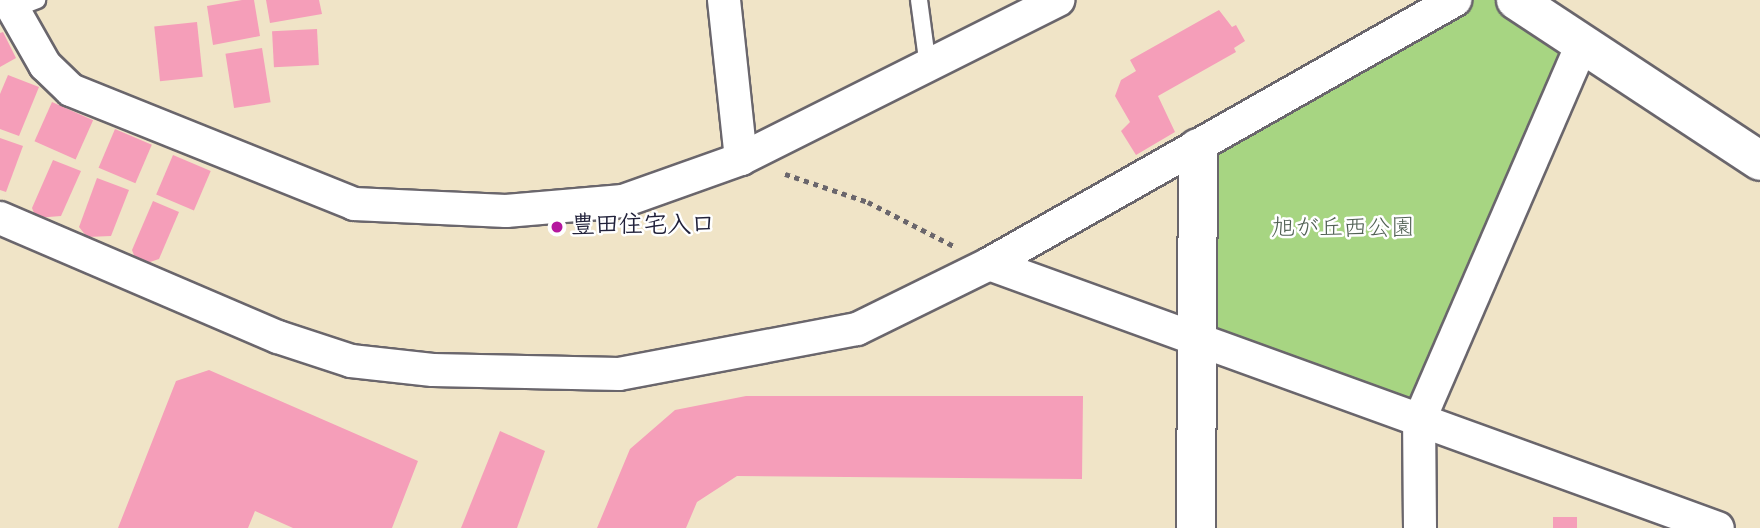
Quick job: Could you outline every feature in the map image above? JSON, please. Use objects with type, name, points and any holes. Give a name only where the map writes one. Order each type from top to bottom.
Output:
[{"type":"street","points":[[724,0],[741,159]]},
{"type":"street","points":[[0,218],[278,337],[351,361],[433,370],[619,374],[857,329],[989,264],[1455,0]]},
{"type":"street","points":[[1516,0],[1581,46],[1760,162]]},
{"type":"street","points":[[20,3],[45,65],[71,90],[354,204],[506,211],[623,201],[741,159],[1056,1]]},
{"type":"street","points":[[1420,528],[1419,421],[1581,46]]},
{"type":"street","points":[[1196,528],[1200,339],[1198,148]]},
{"type":"street","points":[[989,264],[1200,339],[1680,521],[1718,528]]},
{"type":"lane","points":[[919,0],[928,67]]},
{"type":"path","points":[[741,159],[867,202],[989,264]]},
{"type":"green space","name":"旭が丘西公園","points":[[1455,0],[1516,0],[1581,46],[1419,421],[1200,339],[1198,148]]},
{"type":"building","points":[[254,0],[260,36],[213,45],[207,6]]},
{"type":"building","points":[[266,0],[319,0],[322,14],[270,23]]},
{"type":"building","points":[[1219,10],[1232,27],[1236,25],[1245,41],[1234,48],[1236,52],[1158,96],[1175,132],[1136,155],[1121,131],[1130,122],[1115,96],[1121,80],[1136,71],[1130,60]]},
{"type":"building","points":[[197,22],[203,77],[160,81],[154,26]]},
{"type":"building","points":[[317,29],[319,65],[274,67],[272,31]]},
{"type":"building","points":[[3,32],[16,58],[0,67],[0,33]]},
{"type":"building","points":[[262,48],[271,102],[234,108],[225,54]]},
{"type":"building","points":[[8,75],[39,87],[19,136],[0,129],[0,94]]},
{"type":"building","points":[[52,102],[93,120],[76,160],[35,141]]},
{"type":"building","points":[[115,129],[152,145],[135,183],[99,168]]},
{"type":"building","points":[[0,138],[23,146],[6,192],[0,190]]},
{"type":"building","points":[[173,155],[211,171],[194,211],[156,195]]},
{"type":"building","points":[[53,160],[81,171],[61,216],[36,218],[32,208]]},
{"type":"building","points":[[97,178],[129,190],[111,236],[87,237],[79,227]]},
{"type":"building","points":[[153,201],[179,212],[159,259],[138,266],[132,250]]},
{"type":"building","points":[[209,370],[418,461],[392,528],[293,528],[255,511],[248,528],[118,528],[176,381]]},
{"type":"building","points":[[746,396],[1083,396],[1082,479],[737,476],[697,502],[686,528],[597,528],[630,449],[675,410]]},
{"type":"building","points":[[500,431],[545,451],[517,528],[461,528]]},
{"type":"building","points":[[1553,517],[1577,517],[1577,528],[1553,528]]},
{"type":"place","name":"豊田住宅入口","points":[[557,227]]}]
